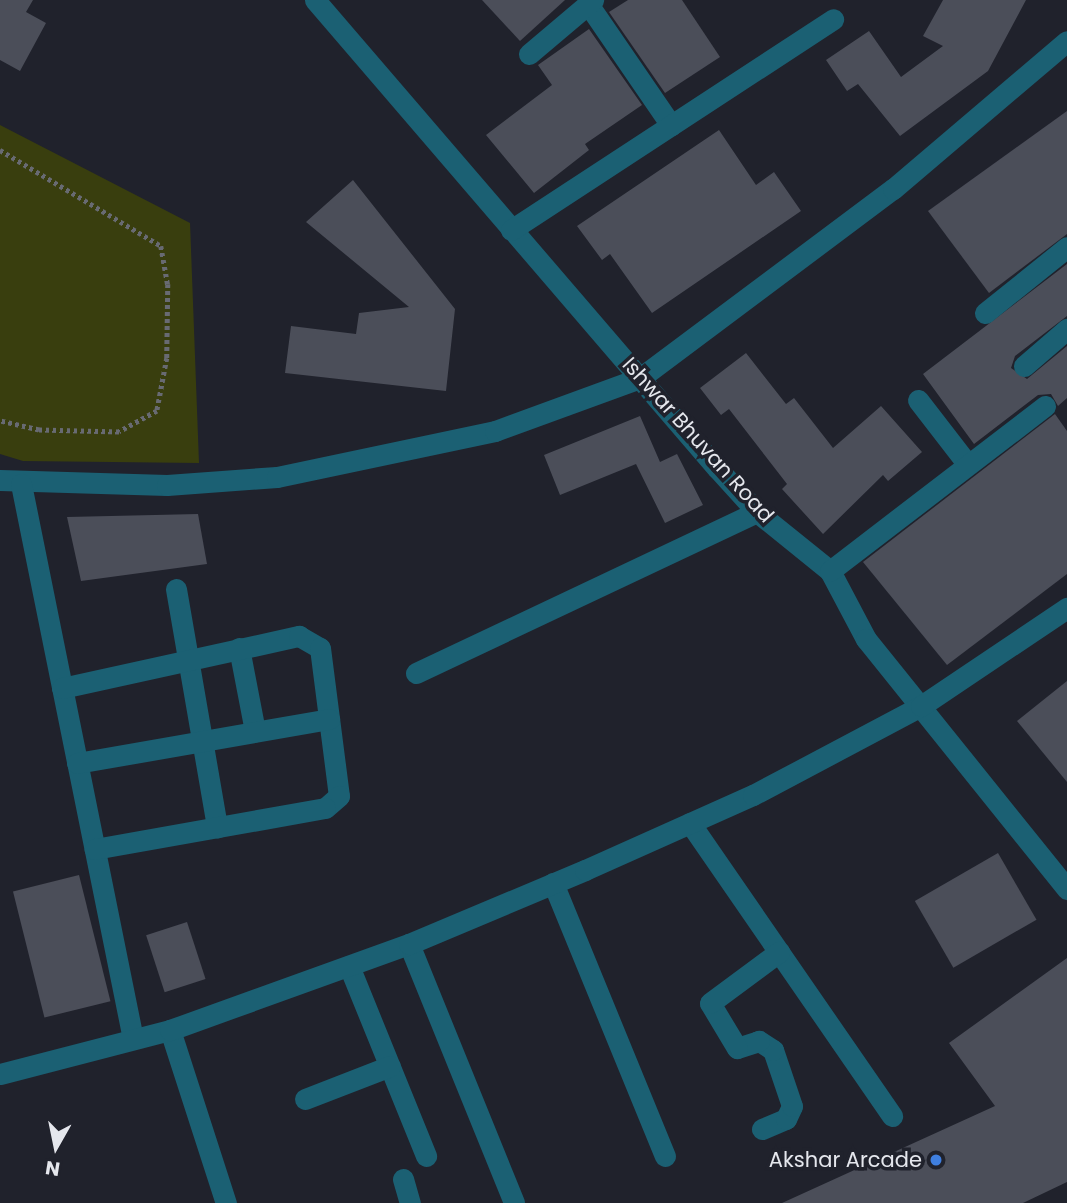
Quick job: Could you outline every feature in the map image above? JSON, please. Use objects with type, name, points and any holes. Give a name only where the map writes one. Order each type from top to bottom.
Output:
[{"type":"street","name":"Ishwar Bhuvan Road","points":[[315,0],[757,512],[830,571],[866,639],[1067,888]]},
{"type":"street","points":[[529,54],[591,2],[671,125]]},
{"type":"street","points":[[511,230],[833,19]]},
{"type":"street","points":[[133,1039],[62,688],[10,482],[167,485],[277,477],[495,431],[640,378],[893,189],[1067,41]]},
{"type":"street","points":[[985,313],[1067,247]]},
{"type":"street","points":[[1024,366],[1067,329]]},
{"type":"street","points":[[918,400],[965,461]]},
{"type":"street","points":[[830,571],[965,461],[1045,406]]},
{"type":"street","points":[[416,673],[757,512]]},
{"type":"street","points":[[176,589],[190,659],[216,827]]},
{"type":"street","points":[[0,1074],[170,1030],[409,944],[553,883],[690,823],[921,706],[1067,608]]},
{"type":"street","points":[[62,688],[299,636],[320,648],[339,796],[325,808],[95,849]]},
{"type":"street","points":[[239,648],[255,731]]},
{"type":"street","points":[[78,764],[329,719]]},
{"type":"street","points":[[690,823],[892,1116]]},
{"type":"street","points":[[553,883],[665,1156]]},
{"type":"street","points":[[409,944],[514,1203]]},
{"type":"street","points":[[762,1129],[786,1119],[792,1106],[773,1050],[759,1041],[737,1048],[710,1003],[779,951]]},
{"type":"street","points":[[349,966],[426,1156]]},
{"type":"street","points":[[170,1030],[226,1203]]},
{"type":"street","points":[[305,1099],[390,1066]]},
{"type":"street","points":[[403,1179],[410,1203]]},
{"type":"path","points":[[0,150],[161,246],[168,309],[167,358],[157,411],[119,432],[39,430],[0,421]]},
{"type":"green space","points":[[0,125],[190,223],[199,463],[23,461],[0,454]]},
{"type":"building","points":[[0,0],[33,0],[26,12],[46,23],[20,71],[0,60]]},
{"type":"building","points":[[482,0],[565,0],[520,41]]},
{"type":"building","points":[[628,0],[682,0],[720,57],[665,93],[609,12]]},
{"type":"building","points":[[943,0],[1026,0],[988,71],[900,136],[858,84],[847,91],[826,60],[869,31],[901,77],[943,46],[923,36]]},
{"type":"building","points":[[589,29],[642,105],[585,144],[589,150],[534,193],[486,135],[552,85],[538,65]]},
{"type":"building","points":[[1067,111],[1067,234],[989,293],[928,211]]},
{"type":"building","points":[[719,130],[756,185],[774,172],[801,211],[652,313],[610,254],[602,260],[577,226]]},
{"type":"building","points":[[353,180],[455,309],[446,391],[285,373],[291,326],[356,334],[359,313],[409,307],[306,222]]},
{"type":"building","points":[[1067,264],[1067,316],[1015,356],[1011,368],[1027,379],[1067,346],[1067,398],[1058,406],[1051,394],[1038,395],[974,444],[923,374]]},
{"type":"building","points":[[746,353],[786,404],[794,398],[833,448],[881,406],[922,452],[888,481],[883,475],[823,534],[782,489],[787,484],[729,409],[721,415],[700,388]]},
{"type":"building","points":[[1055,414],[1067,431],[1067,574],[947,665],[863,562]]},
{"type":"building","points":[[640,416],[660,462],[677,454],[703,505],[665,523],[636,464],[560,495],[544,455]]},
{"type":"building","points":[[198,514],[207,564],[81,581],[67,517]]},
{"type":"building","points":[[1067,681],[1067,782],[1017,721]]},
{"type":"building","points":[[998,853],[1036,920],[953,968],[915,901]]},
{"type":"building","points":[[79,875],[110,1001],[44,1018],[13,891]]},
{"type":"building","points":[[187,922],[206,979],[165,992],[146,935]]},
{"type":"building","points":[[1067,958],[1067,1182],[1023,1203],[782,1203],[995,1106],[949,1043]]},
{"type":"place","name":"Akshar Arcade","points":[[936,1160]]}]
